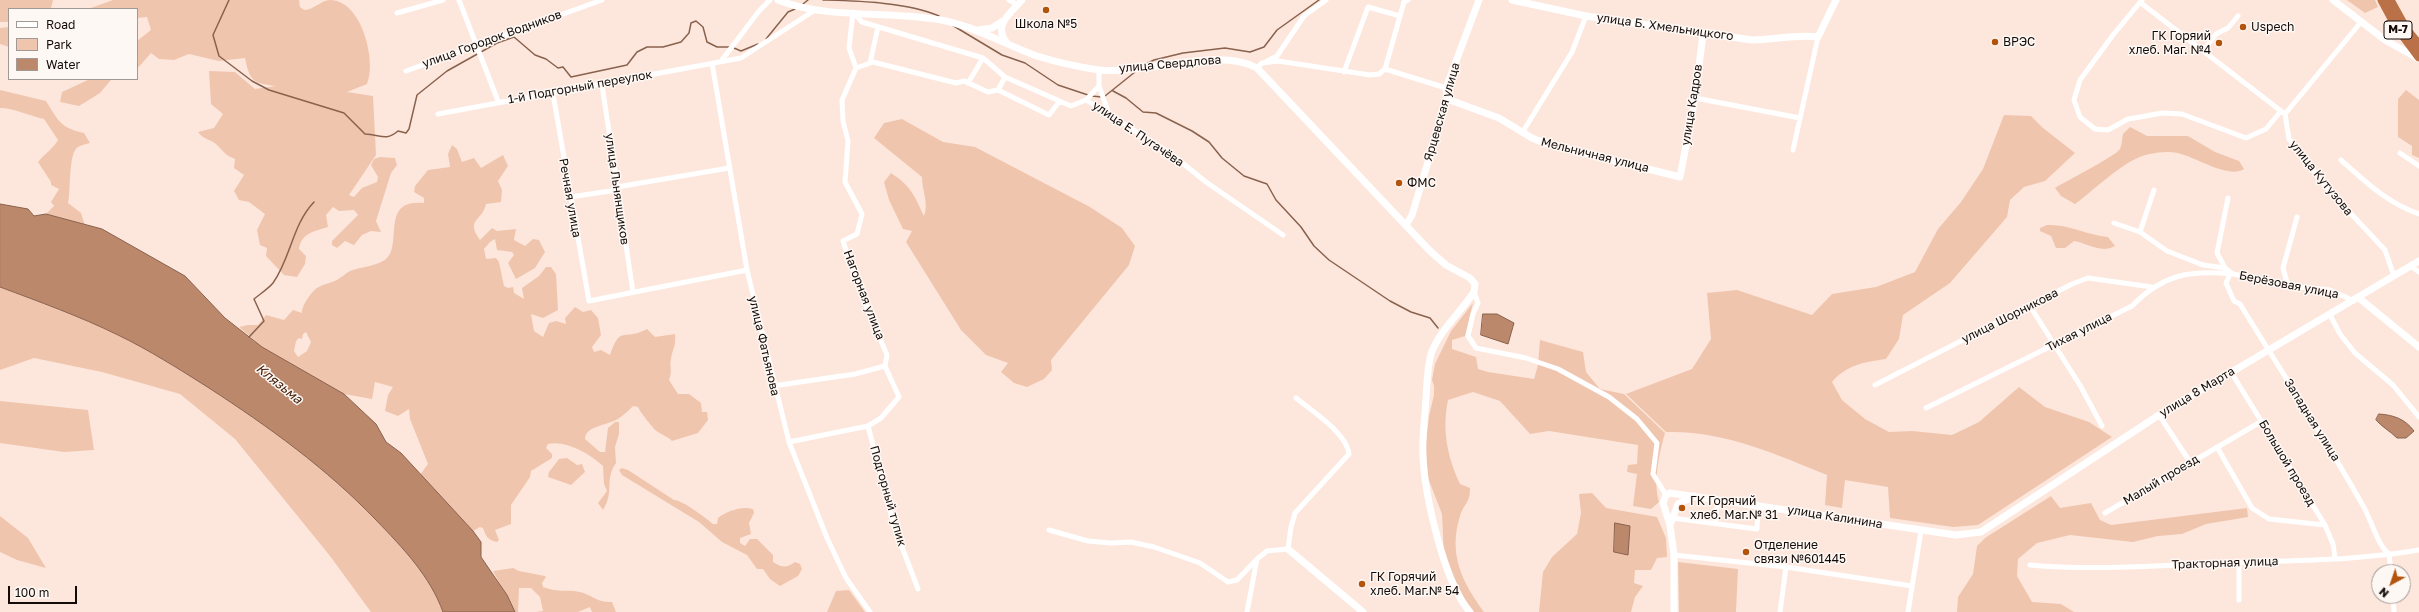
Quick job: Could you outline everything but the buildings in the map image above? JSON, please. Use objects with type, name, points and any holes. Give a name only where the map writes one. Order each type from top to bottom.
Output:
[{"type":"highway","name":"М-7","points":[[2382,0],[2396,26],[2419,58]]},
{"type":"highway","name":"М-7","points":[[2390,0],[2406,29],[2419,46]]},
{"type":"main road","name":"улица Свердлова","points":[[778,0],[816,9],[939,20],[975,30],[1038,56],[1099,70],[1152,68],[1226,59],[1238,60],[1260,66],[1406,225],[1446,265],[1473,280],[1474,292]]},
{"type":"main road","name":"Ярцевская улица","points":[[1406,225],[1412,214],[1447,99],[1446,88],[1479,0]]},
{"type":"main road","name":"улица Б. Хмельницкого","points":[[1512,0],[1586,16],[1752,40],[1769,40],[1798,35],[1818,36]]},
{"type":"main road","points":[[1818,36],[1836,0]]},
{"type":"main road","points":[[2333,0],[2391,44],[2419,58]]},
{"type":"main road","points":[[975,30],[992,28],[1003,21],[1020,2]]},
{"type":"main road","points":[[1003,21],[1001,33],[1009,44]]},
{"type":"main road","name":"улица Кадров","points":[[1680,177],[1695,98],[1703,34]]},
{"type":"main road","name":"Мельничная улица","points":[[1447,99],[1499,118],[1522,133],[1544,143],[1680,177]]},
{"type":"main road","name":"улица 8 Марта","points":[[1981,532],[2159,415],[2419,261]]},
{"type":"main road","points":[[1470,612],[1456,594],[1443,558],[1425,477],[1423,453],[1427,370],[1432,352],[1440,338],[1474,292]]},
{"type":"main road","points":[[2357,299],[2419,347]]},
{"type":"main road","points":[[1669,519],[1681,496],[1670,493],[1666,495],[1663,503],[1669,519],[1674,554],[1674,612]]},
{"type":"main road","name":"улица Калинина","points":[[1681,496],[1696,496],[1758,504],[1921,531],[1956,535],[1981,532]]},
{"type":"main road","points":[[1288,549],[1363,612]]},
{"type":"street","points":[[397,13],[443,0]]},
{"type":"street","points":[[459,0],[498,101]]},
{"type":"street","name":"улица Городок Водников","points":[[406,71],[526,26],[602,0]]},
{"type":"street","points":[[722,60],[759,11],[770,0]]},
{"type":"street","points":[[1009,0],[1020,2]]},
{"type":"street","points":[[1260,66],[1277,56],[1304,16],[1326,0]]},
{"type":"street","points":[[1260,66],[1278,61],[1344,72],[1370,75],[1379,74],[1385,69],[1404,2],[1408,0]]},
{"type":"street","points":[[2283,113],[2142,2],[2113,35],[2080,80],[2074,100],[2080,117],[2095,129],[2108,130],[2128,119],[2162,113],[2182,114],[2246,138],[2266,129],[2283,113],[2361,22]]},
{"type":"street","points":[[1344,72],[1368,7],[1400,16]]},
{"type":"street","name":"1-й Подгорный переулок","points":[[438,114],[498,101],[553,94],[602,85],[749,54],[816,9]]},
{"type":"street","points":[[853,12],[849,48],[856,68],[873,62],[956,83],[964,81],[988,92],[998,90],[1049,115],[1059,102]]},
{"type":"street","name":"улица Е. Пугачёва","points":[[853,12],[862,22],[983,58],[1005,77],[1059,102],[1071,106],[1086,100],[1139,135],[1170,153],[1206,182],[1283,235]]},
{"type":"street","points":[[1522,133],[1572,52],[1586,16]]},
{"type":"street","points":[[2203,51],[2216,34],[2228,28],[2238,16]]},
{"type":"street","points":[[870,63],[878,27]]},
{"type":"street","points":[[1793,150],[1818,36]]},
{"type":"street","points":[[968,83],[983,58]]},
{"type":"street","name":"улица Фатьянова","points":[[712,63],[747,270],[773,386],[789,442],[827,538],[846,578],[870,612]]},
{"type":"street","name":"Нагорная улица","points":[[856,68],[842,100],[843,121],[848,141],[845,182],[862,214],[857,234],[843,241],[859,290],[887,355],[885,366],[899,397],[881,418],[868,426]]},
{"type":"street","points":[[1385,69],[1446,88]]},
{"type":"street","points":[[1099,70],[1099,86],[1109,114]]},
{"type":"street","points":[[998,90],[1005,77]]},
{"type":"street","name":"улица Льнянщиков","points":[[602,85],[634,292]]},
{"type":"street","points":[[1086,100],[1099,86]]},
{"type":"street","name":"Речная улица","points":[[553,94],[589,302],[634,292]]},
{"type":"street","points":[[1695,98],[1800,118]]},
{"type":"street","name":"улица Кутузова","points":[[2283,113],[2289,139],[2325,186],[2385,250],[2394,276]]},
{"type":"street","points":[[2400,153],[2419,166]]},
{"type":"street","points":[[2341,160],[2379,193],[2399,207],[2419,214]]},
{"type":"street","points":[[570,198],[729,168]]},
{"type":"street","points":[[2140,232],[2154,190]]},
{"type":"street","points":[[2225,268],[2217,253],[2228,198]]},
{"type":"street","points":[[2288,286],[2283,268],[2297,217]]},
{"type":"street","name":"Берёзовая улица","points":[[2114,223],[2140,232],[2167,252],[2203,265],[2225,268],[2231,274],[2288,286],[2330,290],[2357,299]]},
{"type":"street","points":[[2411,266],[2419,272]]},
{"type":"street","points":[[634,292],[747,270]]},
{"type":"street","name":"Тихая улица","points":[[1926,408],[2132,306],[2152,287],[2169,278],[2212,272],[2231,274]]},
{"type":"street","name":"Западная улица","points":[[2231,274],[2226,283],[2234,301],[2240,304],[2268,351],[2324,436],[2372,520],[2382,549],[2389,554],[2390,564]]},
{"type":"street","name":"улица Шорникова","points":[[1875,385],[2088,278],[2152,287]]},
{"type":"street","points":[[1474,292],[1478,303],[1472,314],[1468,336],[1476,348],[1526,358],[1558,369],[1609,397],[1637,419],[1657,443],[1653,474],[1666,495]]},
{"type":"street","points":[[2030,306],[2055,345],[2102,426]]},
{"type":"street","points":[[2330,315],[2340,334],[2355,353],[2394,385],[2419,417]]},
{"type":"street","points":[[773,386],[855,374],[885,366]]},
{"type":"street","name":"Большой проезд","points":[[2231,372],[2325,525],[2334,544],[2335,558]]},
{"type":"street","points":[[1049,530],[1088,541],[1111,543],[1131,542],[1154,547],[1200,563],[1228,582],[1237,580],[1267,551],[1288,549],[1291,527],[1295,513],[1349,454],[1348,447],[1338,434],[1296,398]]},
{"type":"street","points":[[2159,415],[2190,462]]},
{"type":"street","name":"Малый проезд","points":[[2105,513],[2262,421]]},
{"type":"street","points":[[789,442],[868,426]]},
{"type":"street","name":"Подгорный тупик","points":[[868,426],[894,526],[918,589]]},
{"type":"street","points":[[2217,447],[2252,508],[2269,519],[2325,525]]},
{"type":"street","points":[[1715,524],[1718,499]]},
{"type":"street","points":[[1669,519],[1757,529],[1758,504]]},
{"type":"street","points":[[1908,612],[1921,531]]},
{"type":"street","name":"Тракторная улица","points":[[2030,565],[2065,568],[2240,562],[2335,558],[2419,550]]},
{"type":"street","points":[[1674,554],[1786,567],[1912,586]]},
{"type":"street","points":[[1247,612],[1257,559]]},
{"type":"street","points":[[2239,600],[2240,562]]},
{"type":"street","points":[[1780,612],[1786,567]]},
{"type":"green space","points":[[0,0],[53,0],[51,8],[8,8],[8,22],[0,22]]},
{"type":"green space","points":[[113,0],[299,0],[300,7],[304,10],[308,10],[327,0],[330,0],[341,3],[351,10],[364,34],[368,48],[370,74],[367,84],[347,92],[373,96],[376,155],[349,195],[354,197],[362,188],[377,182],[378,177],[371,165],[374,159],[380,157],[395,158],[397,165],[391,173],[376,221],[381,232],[371,231],[362,235],[354,245],[345,241],[337,248],[332,245],[332,241],[358,215],[354,210],[339,211],[333,207],[326,215],[328,227],[309,234],[300,244],[299,249],[306,256],[305,264],[297,277],[284,275],[266,256],[267,248],[260,245],[257,230],[265,214],[249,202],[239,200],[234,191],[244,175],[234,168],[235,159],[227,155],[213,142],[202,137],[198,132],[214,128],[223,114],[211,104],[209,71],[235,72],[255,89],[276,86],[262,84],[254,80],[251,77],[245,58],[219,61],[189,54],[174,60],[159,59],[151,53],[138,68],[138,40],[151,30],[147,17],[138,18],[138,8],[91,8]]},
{"type":"green space","points":[[2347,0],[2375,0],[2378,7],[2365,13]]},
{"type":"green space","points":[[8,27],[8,47],[0,44],[0,28]]},
{"type":"green space","points":[[88,80],[111,80],[100,93],[79,106],[60,102],[62,92]]},
{"type":"green space","points":[[0,90],[46,101],[60,122],[70,129],[84,133],[90,143],[79,146],[75,151],[71,164],[68,203],[81,213],[85,225],[46,214],[54,206],[51,202],[59,189],[51,185],[51,182],[38,162],[58,140],[44,119],[11,109],[0,108]]},
{"type":"green space","points":[[2406,90],[2419,100],[2419,158],[2412,155],[2412,146],[2398,137],[2398,99]]},
{"type":"green space","points":[[2004,115],[2031,116],[2043,128],[2075,153],[2045,181],[2024,187],[2010,200],[2007,217],[1950,283],[1903,315],[1899,339],[1886,359],[1856,365],[1837,376],[1832,382],[1842,400],[1865,419],[1889,432],[1912,431],[1952,435],[1979,422],[2019,387],[2045,407],[2089,422],[2112,437],[1978,525],[1953,527],[1890,518],[1888,487],[1845,480],[1842,508],[1825,505],[1827,475],[1788,459],[1728,439],[1687,432],[1666,432],[1626,394],[1692,369],[1711,339],[1707,293],[1737,290],[1812,315],[1832,294],[1876,287],[1915,272],[1938,229],[1961,202],[1983,169]]},
{"type":"green space","points":[[902,119],[943,142],[975,147],[1090,207],[1122,228],[1135,246],[1129,265],[1051,360],[1052,370],[1044,379],[1027,387],[1014,383],[1001,372],[1008,363],[986,355],[961,330],[906,242],[912,231],[903,229],[889,200],[884,182],[891,173],[903,182],[908,187],[924,216],[926,202],[922,177],[874,138],[884,123]]},
{"type":"green space","points":[[2130,127],[2147,136],[2188,136],[2215,152],[2239,161],[2244,169],[2238,171],[2222,170],[2177,153],[2154,153],[2140,157],[2121,168],[2075,204],[2061,196],[2055,188],[2101,163],[2117,152],[2121,147],[2123,134]]},
{"type":"green space","points":[[452,145],[457,149],[462,162],[474,158],[481,168],[503,155],[508,166],[498,181],[502,190],[501,202],[486,204],[484,210],[474,224],[474,228],[480,240],[492,228],[497,231],[516,229],[514,240],[525,246],[533,239],[539,240],[545,252],[535,268],[516,279],[508,263],[514,255],[512,252],[497,250],[495,239],[484,249],[486,259],[496,258],[499,262],[504,286],[508,288],[513,287],[514,293],[524,299],[522,288],[539,276],[546,267],[551,267],[556,274],[558,310],[543,318],[531,314],[534,331],[543,337],[549,323],[556,321],[566,324],[565,318],[575,307],[583,312],[591,310],[598,318],[601,335],[592,347],[594,352],[601,350],[610,355],[620,337],[623,335],[639,333],[647,329],[655,337],[675,334],[671,374],[669,380],[678,394],[689,394],[701,403],[702,412],[707,412],[708,420],[698,433],[672,441],[656,431],[638,407],[633,406],[618,419],[589,431],[585,439],[600,452],[605,452],[608,428],[615,422],[619,422],[619,434],[615,447],[616,463],[612,469],[607,503],[603,510],[598,503],[607,491],[604,484],[603,466],[585,453],[570,446],[555,443],[548,444],[546,448],[552,454],[552,458],[531,471],[530,477],[511,505],[511,524],[495,530],[499,540],[497,542],[488,538],[483,528],[480,527],[473,531],[420,475],[428,464],[410,419],[409,409],[398,416],[385,411],[388,395],[393,387],[375,382],[372,399],[344,394],[262,347],[239,327],[258,325],[266,315],[284,320],[293,310],[302,313],[303,307],[307,300],[317,288],[337,280],[350,271],[375,265],[383,261],[389,255],[392,246],[396,216],[401,208],[410,204],[424,203],[424,198],[414,192],[415,186],[428,170],[450,167],[448,154]],"holes":[[[306,332],[311,342],[307,351],[298,357],[294,351],[296,341],[299,338],[302,339],[303,334]]]},
{"type":"green space","points":[[2047,225],[2062,226],[2108,237],[2115,246],[2105,249],[2074,241],[2065,248],[2056,248],[2051,236],[2040,231],[2040,228]]},
{"type":"green space","points":[[0,287],[74,315],[130,341],[209,388],[275,433],[317,466],[357,501],[406,552],[431,586],[443,612],[371,612],[330,556],[235,439],[180,394],[102,372],[34,358],[0,370]]},
{"type":"green space","points":[[1473,303],[1465,336],[1452,340],[1452,349],[1476,357],[1478,369],[1534,379],[1538,365],[1540,340],[1583,352],[1586,372],[1600,389],[1624,394],[1665,433],[1659,459],[1657,477],[1657,494],[1659,502],[1651,509],[1633,506],[1637,474],[1627,472],[1628,465],[1637,464],[1638,445],[1549,431],[1530,434],[1500,401],[1473,392],[1448,400],[1446,411],[1446,432],[1449,453],[1460,484],[1470,488],[1469,497],[1460,516],[1457,530],[1456,543],[1459,567],[1469,590],[1484,612],[1471,612],[1444,558],[1442,514],[1428,478],[1425,451],[1429,416],[1434,395],[1432,380],[1435,364],[1451,331]]},
{"type":"green space","points":[[0,401],[88,410],[94,450],[64,452],[0,443]]},
{"type":"green space","points":[[567,458],[577,465],[582,464],[585,472],[571,485],[548,477],[549,472],[559,459]]},
{"type":"green space","points":[[622,468],[628,470],[674,500],[688,506],[713,524],[717,524],[718,518],[730,511],[744,508],[753,509],[754,513],[749,523],[751,534],[740,538],[740,543],[745,546],[750,539],[757,539],[773,555],[773,562],[784,566],[795,562],[800,564],[802,569],[798,576],[780,586],[770,579],[763,569],[757,569],[747,555],[722,542],[699,522],[622,475],[619,470]]},
{"type":"green space","points":[[1592,493],[1606,508],[1657,517],[1666,538],[1667,557],[1657,558],[1651,570],[1635,570],[1634,583],[1643,586],[1635,597],[1631,612],[1539,612],[1543,572],[1552,557],[1577,534],[1581,513],[1579,494]]},
{"type":"green space","points":[[2051,496],[2060,508],[2091,503],[2100,520],[2111,525],[2247,508],[2248,517],[2206,524],[2182,534],[2158,536],[2133,542],[2070,535],[2037,543],[2018,559],[2017,576],[2032,602],[2061,604],[2074,612],[1957,612],[1958,597],[1973,574],[1977,546],[1985,538]]},
{"type":"green space","points":[[0,516],[28,538],[46,568],[17,560],[0,552]]},
{"type":"green space","points":[[1678,562],[1738,569],[1736,612],[1679,612]]},
{"type":"green space","points":[[513,568],[519,571],[545,576],[546,577],[542,583],[543,587],[554,590],[580,592],[598,600],[612,602],[616,612],[592,612],[590,607],[578,612],[536,612],[543,611],[540,597],[531,588],[519,588],[518,612],[515,612],[493,571]]},
{"type":"green space","points":[[849,590],[865,612],[827,612],[836,591]]},
{"type":"water","name":"Клязьма","points":[[0,204],[28,209],[34,216],[46,214],[102,229],[185,276],[225,318],[262,347],[344,394],[376,424],[386,442],[401,453],[473,531],[481,542],[481,557],[507,595],[515,612],[443,612],[431,586],[406,552],[357,501],[317,466],[275,433],[209,388],[130,341],[74,315],[0,287]]},
{"type":"water","points":[[1483,314],[1497,314],[1514,323],[1508,344],[1481,335]]},
{"type":"water","points":[[2379,414],[2399,418],[2407,423],[2414,431],[2406,438],[2397,438],[2376,420]]},
{"type":"water","points":[[1615,523],[1630,526],[1628,555],[1614,552]]},
{"type":"waterway","points":[[229,0],[213,35],[219,56],[252,81],[269,90],[344,113],[365,134],[382,137],[389,136],[398,131],[406,133],[409,129],[417,95],[447,71],[497,43],[514,37],[535,55],[546,59],[558,68],[563,67],[571,77],[627,65],[637,52],[647,47],[663,47],[681,42],[689,33],[691,23],[696,21],[703,27],[707,42],[717,47],[730,47]]},
{"type":"waterway","points":[[803,4],[808,0]]},
{"type":"waterway","points":[[823,0],[897,5],[926,11],[939,16]]},
{"type":"waterway","points":[[1146,64],[1154,60],[1183,53],[1225,48],[1250,52],[1264,47],[1277,30],[1319,0]]},
{"type":"waterway","points":[[766,39],[788,12],[795,9]]},
{"type":"waterway","points":[[952,25],[1002,55],[1025,63],[1058,85],[1088,95]]},
{"type":"waterway","points":[[734,48],[741,51],[758,44]]},
{"type":"waterway","points":[[1105,96],[1135,72]]},
{"type":"waterway","points":[[1113,91],[1126,98],[1143,112],[1156,113],[1192,131],[1209,142],[1222,158],[1244,176],[1267,184],[1276,200],[1301,227],[1314,246],[1329,260],[1390,301],[1411,312],[1430,318],[1438,328]]},
{"type":"waterway","points":[[1091,96],[1102,97]]},
{"type":"waterway","points":[[249,337],[264,321],[254,299],[273,283],[284,263],[301,221],[314,202]]},
{"type":"place","name":"Школа №5","points":[[1046,10]]},
{"type":"place","name":"Uspech","points":[[2243,27]]},
{"type":"place","name":"ВРЭС","points":[[1995,42]]},
{"type":"place","name":"ГК Горяий хлеб. Маг. №4","points":[[2219,43]]},
{"type":"place","name":"ФМС","points":[[1399,183]]},
{"type":"place","name":"ГК Горячий хлеб. Маг.№ 31","points":[[1682,508]]},
{"type":"place","name":"Отделение связи №601445","points":[[1746,552]]},
{"type":"place","name":"ГК Горячий хлеб. Маг.№ 54","points":[[1362,584]]}]
